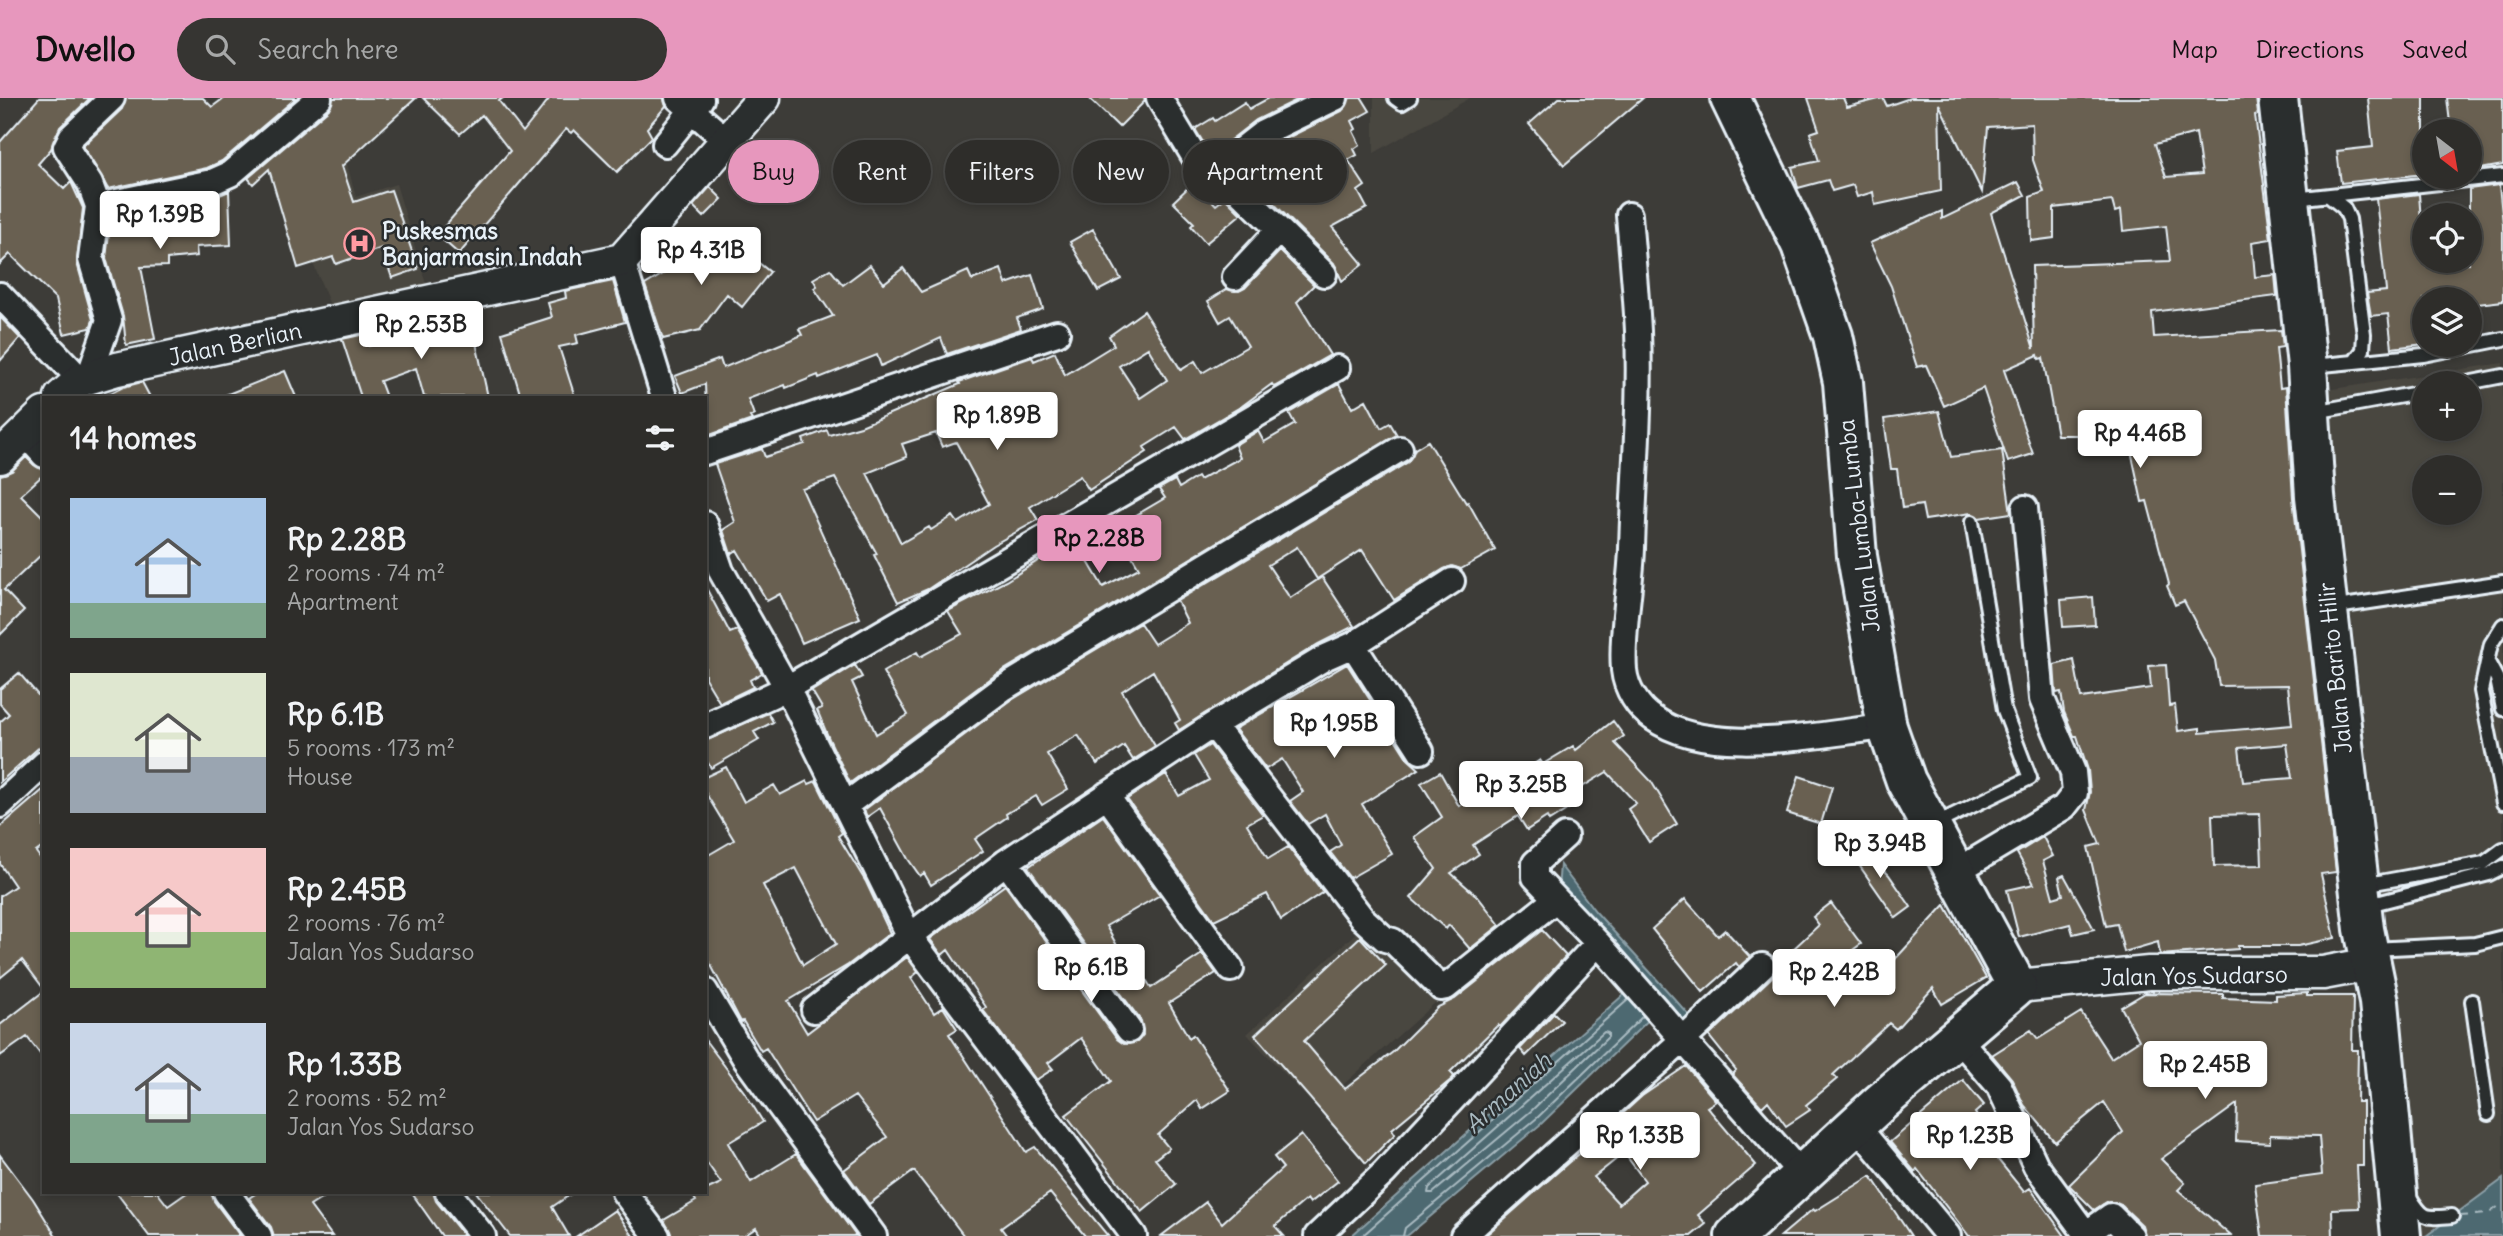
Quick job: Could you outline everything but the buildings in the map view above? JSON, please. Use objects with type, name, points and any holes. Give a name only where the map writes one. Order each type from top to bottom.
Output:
[{"type":"highway","name":"Jalan Lumba-Lumba","points":[[1730,98],[1801,245],[1833,337],[1843,382],[1857,556],[1887,727],[1906,781],[2017,986]]},
{"type":"highway","name":"Jalan Barito Hilir","points":[[2278,98],[2307,366],[2315,496],[2360,896],[2379,1002],[2400,1229]]},
{"type":"highway","points":[[1735,1236],[1956,1036],[2017,986]]},
{"type":"street","points":[[0,295],[77,385],[109,320],[91,259],[98,206],[90,184],[66,147],[71,136],[112,98]]},
{"type":"street","points":[[98,206],[212,182],[230,174],[319,98]]},
{"type":"street","points":[[664,396],[622,260],[764,98]]},
{"type":"street","points":[[1253,140],[1262,133],[1335,98]]},
{"type":"street","points":[[1163,99],[1186,140]]},
{"type":"street","points":[[665,144],[691,102],[727,141]]},
{"type":"street","points":[[1251,203],[1324,274]]},
{"type":"street","points":[[1629,215],[1638,332],[1631,569],[1624,670],[1630,691],[1642,709],[1655,720],[1678,732],[1705,737],[1745,741],[1887,727]]},
{"type":"street","points":[[1234,277],[1279,230]]},
{"type":"street","name":"Jalan Berlian","points":[[77,385],[622,260]]},
{"type":"street","points":[[707,451],[1057,333]]},
{"type":"street","points":[[707,725],[788,688],[1337,368]]},
{"type":"street","points":[[0,457],[37,434]]},
{"type":"street","points":[[847,804],[1002,689],[1401,449]]},
{"type":"street","points":[[1957,871],[2064,807],[2075,793],[2073,772],[2042,699],[2025,508]]},
{"type":"street","points":[[707,530],[722,571],[788,688],[910,937],[1134,1236]]},
{"type":"street","points":[[814,1010],[1006,862],[1213,725],[1326,657],[1353,645],[1452,581]]},
{"type":"street","points":[[1353,645],[1421,751]]},
{"type":"street","points":[[1213,725],[1362,918],[1385,939],[1393,941],[1441,988],[1446,987],[1555,900]]},
{"type":"street","points":[[0,805],[42,766]]},
{"type":"street","points":[[1106,795],[1231,969]]},
{"type":"street","points":[[1565,836],[1533,868],[1535,877],[1598,943],[1803,1176]]},
{"type":"street","points":[[1006,862],[1129,1030]]},
{"type":"street","points":[[1317,1236],[1384,1173],[1598,943]]},
{"type":"street","name":"Jalan Yos Sudarso","points":[[2017,986],[2149,973],[2323,973],[2369,957]]},
{"type":"street","points":[[1463,1236],[1683,1040],[1762,965]]},
{"type":"street","points":[[707,994],[746,1060],[874,1236]]},
{"type":"street","points":[[1956,1036],[1999,1086],[2036,1166],[2086,1234],[2111,1216],[2131,1236]]},
{"type":"street","points":[[1856,1125],[1948,1236]]},
{"type":"street","points":[[228,1194],[259,1236]]},
{"type":"street","points":[[450,1194],[483,1236]]},
{"type":"street","points":[[626,1194],[657,1236]]},
{"type":"lane","points":[[1395,98],[1402,103],[1410,98]]},
{"type":"lane","points":[[2287,199],[2330,197],[2503,176]]},
{"type":"lane","points":[[2330,197],[2344,208],[2349,219],[2364,334],[2363,350],[2354,362]]},
{"type":"lane","points":[[2307,366],[2423,355],[2503,338]]},
{"type":"lane","points":[[2482,380],[2503,376]]},
{"type":"lane","points":[[2310,413],[2412,393]]},
{"type":"lane","points":[[1931,826],[2030,778],[2004,710],[1972,522]]},
{"type":"lane","points":[[2329,608],[2503,582]]},
{"type":"lane","points":[[2503,625],[2491,644],[2489,664],[2481,691],[2503,803]]},
{"type":"lane","points":[[2489,664],[2497,679],[2503,709]]},
{"type":"lane","points":[[2360,896],[2484,863],[2503,849]]},
{"type":"lane","points":[[2360,896],[2503,867]]},
{"type":"lane","points":[[2369,957],[2475,944],[2503,937]]},
{"type":"lane","points":[[2472,1000],[2488,1114]]},
{"type":"lane","points":[[2396,1181],[2420,1214],[2429,1218],[2452,1216]]},
{"type":"shaded area","points":[[1374,98],[1470,98],[1374,153]]},
{"type":"shaded area","name":"Puskesmas Banjarmasin Indah","points":[[347,164],[356,197],[396,184],[428,291],[332,310],[281,184]]},
{"type":"shaded area","points":[[2503,363],[2503,1179],[2426,1236],[2421,1236],[2326,390],[2412,377],[2412,441],[2482,441],[2482,371],[2451,371]]},
{"type":"shaded area","points":[[1361,928],[1437,1001],[1317,1108],[1247,1034]]},
{"type":"water","points":[[1560,865],[1595,911],[1689,1015],[1679,1025],[1662,1007],[1542,1123],[1407,1236],[1351,1236],[1638,982],[1558,890]]},
{"type":"water","points":[[2503,1179],[2503,1236],[2426,1236]]},
{"type":"ferry route","points":[[2459,1216],[2488,1214],[2503,1203]]},
{"type":"place","name":"Puskesmas Banjarmasin Indah","points":[[359,244]]},
{"type":"water label","name":"Armaniah","points":[[1508,1093]]}]
